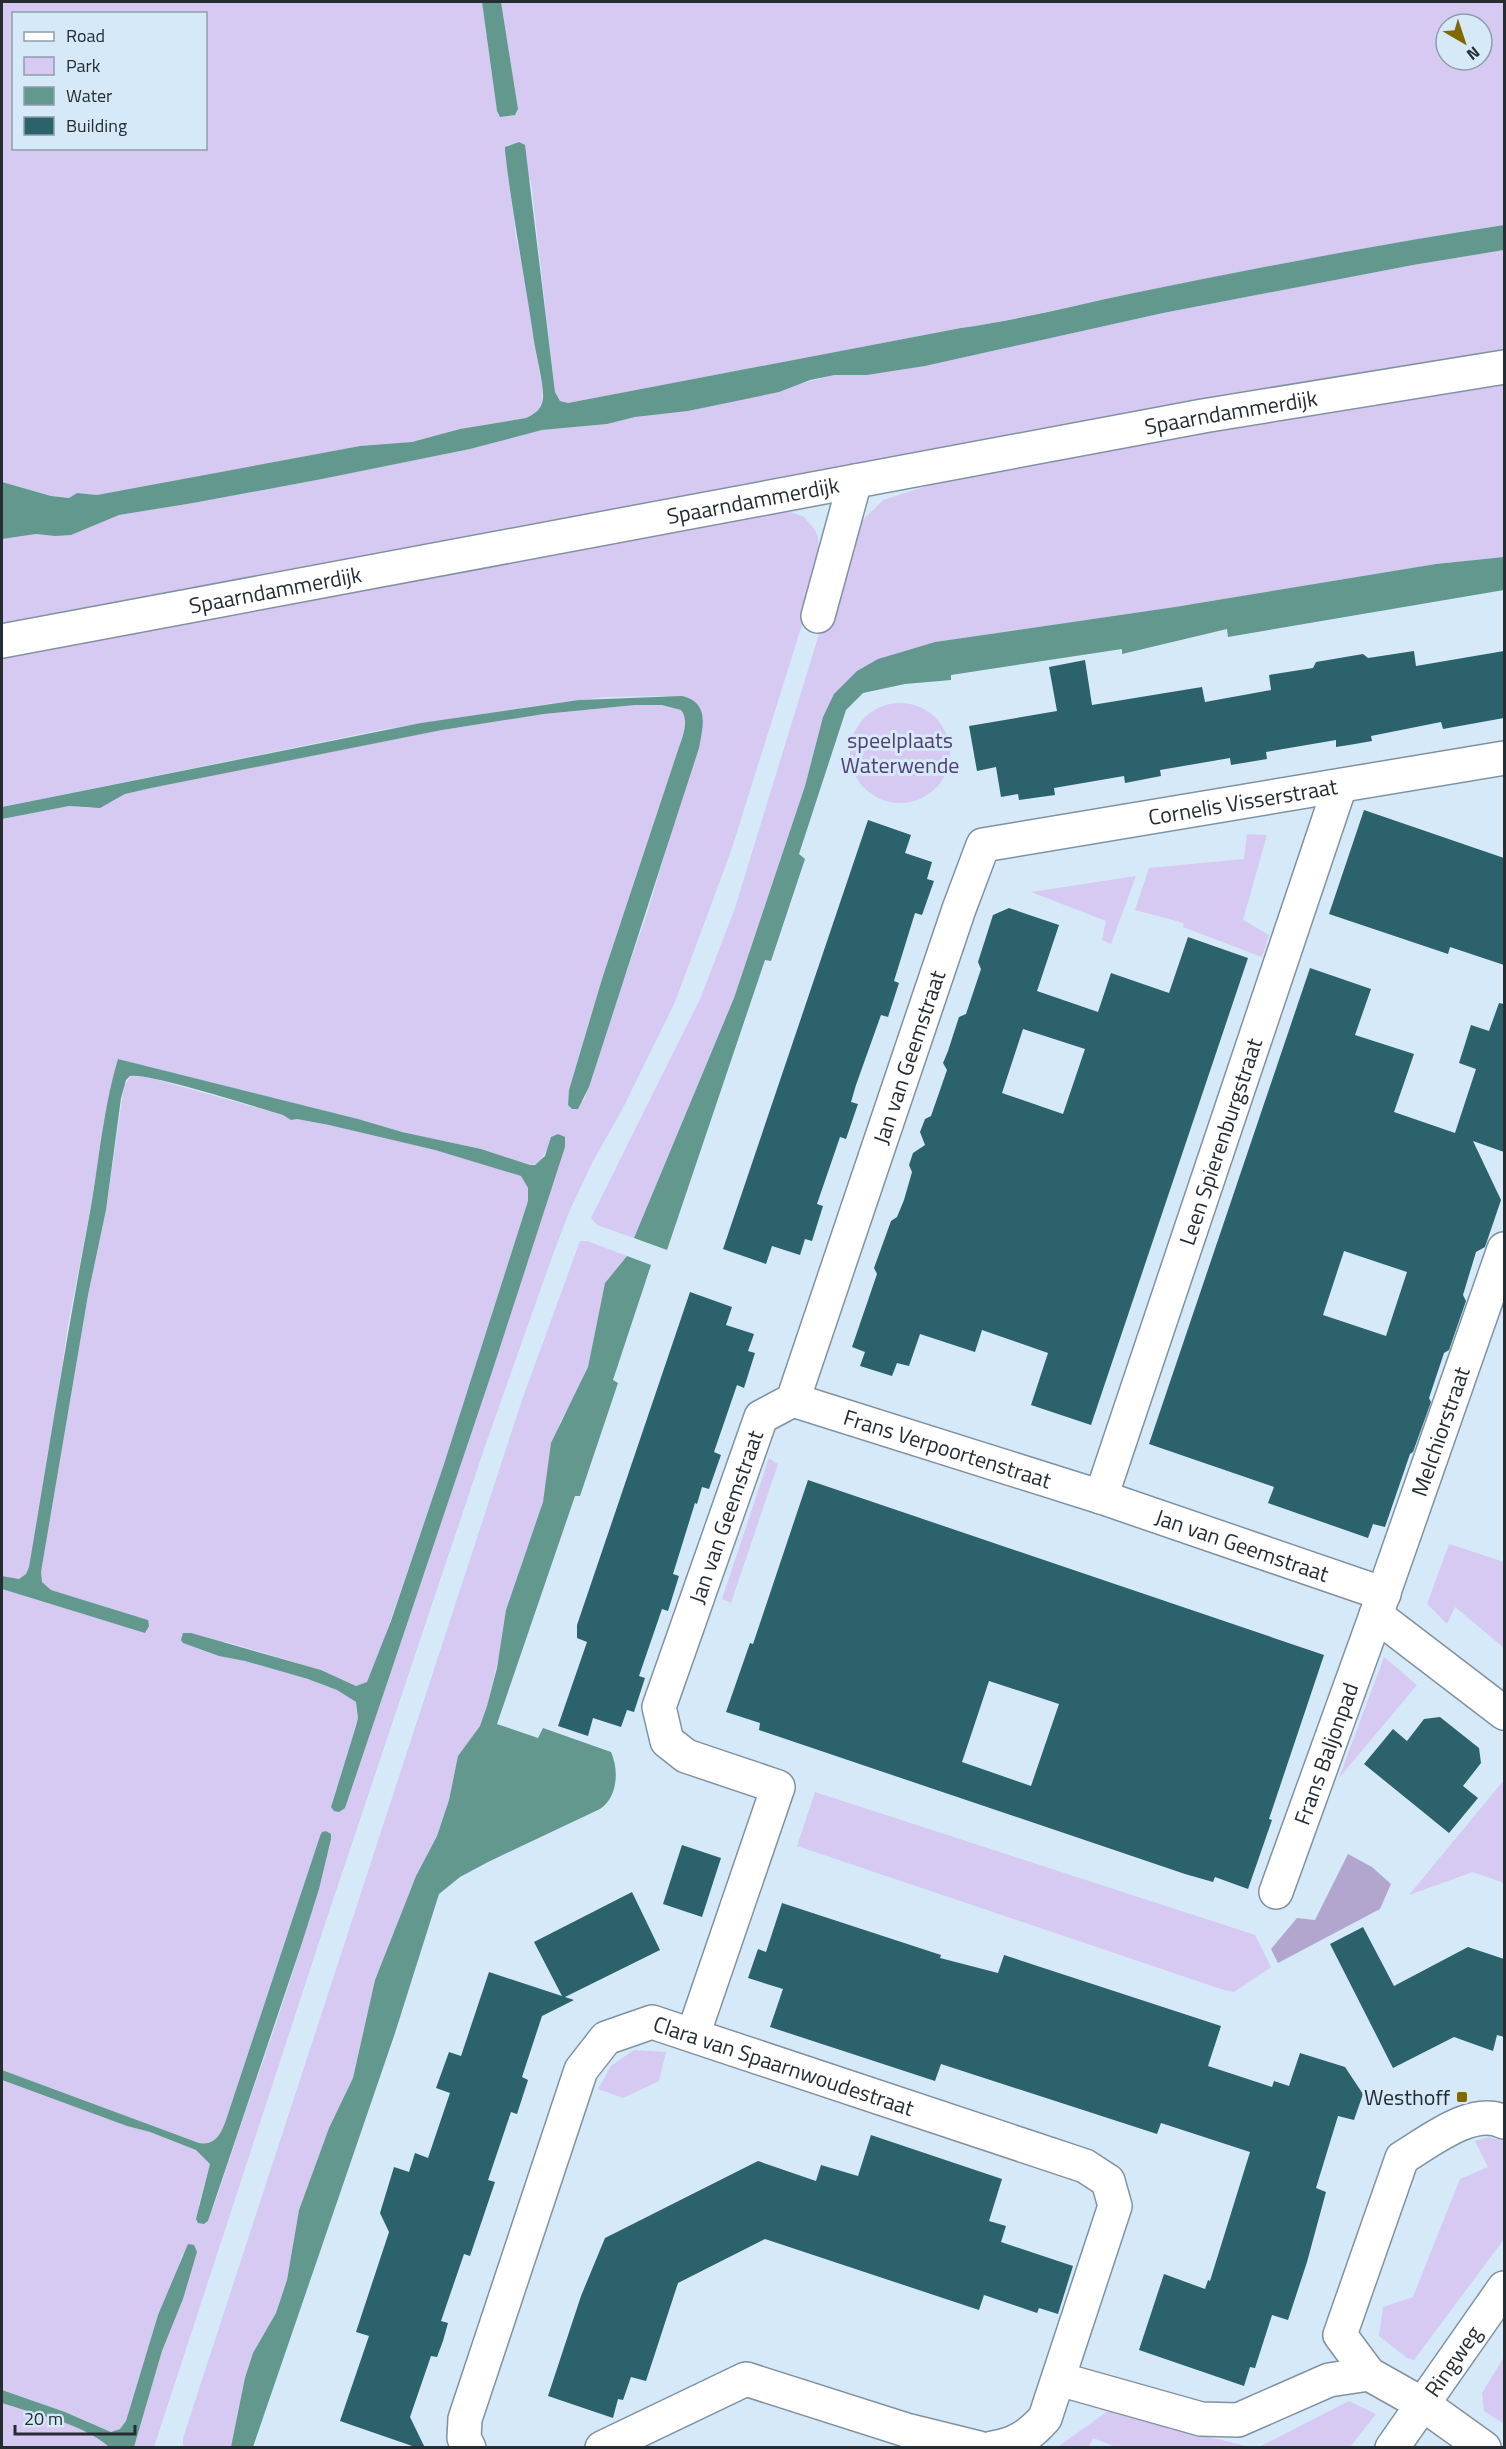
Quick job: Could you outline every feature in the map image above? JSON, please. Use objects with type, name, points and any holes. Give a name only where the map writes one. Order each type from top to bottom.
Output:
[{"type":"street","name":"Spaarndammerdijk","points":[[2,641],[1203,416],[1504,367]]},
{"type":"street","points":[[818,616],[855,481]]},
{"type":"street","name":"Cornelis Visserstraat","points":[[983,845],[1504,758]]},
{"type":"street","name":"Leen Spierenburgstraat","points":[[1101,1497],[1340,786]]},
{"type":"street","name":"Jan van Geemstraat","points":[[693,2035],[778,1787],[686,1756],[667,1741],[659,1707],[761,1417],[793,1400],[955,921],[983,845]]},
{"type":"street","name":"Melchiorstraat","points":[[1380,1604],[1504,1249]]},
{"type":"street","name":"Frans Verpoortenstraat","points":[[793,1400],[1101,1497]]},
{"type":"street","name":"Jan van Geemstraat","points":[[1101,1497],[1380,1604]]},
{"type":"street","points":[[1380,1604],[1504,1713]]},
{"type":"street","name":"Frans Baljonpad","points":[[1276,1892],[1380,1604]]},
{"type":"street","name":"Clara van Spaarnwoudestraat","points":[[469,2448],[464,2438],[465,2419],[581,2070],[606,2038],[652,2022],[1085,2166],[1108,2181],[1115,2206],[1045,2418],[1020,2440],[992,2448]]},
{"type":"street","points":[[1484,2448],[1424,2405],[1369,2374],[1340,2335],[1402,2158],[1469,2119],[1497,2118],[1504,2122]]},
{"type":"street","name":"Ringweg","points":[[1424,2405],[1504,2288]]},
{"type":"street","points":[[1059,2379],[1201,2419],[1238,2420],[1329,2380],[1369,2374]]},
{"type":"street","points":[[602,2448],[746,2379],[904,2439],[979,2448]]},
{"type":"street","points":[[1392,2448],[1424,2405]]},
{"type":"green space","points":[[2,2],[482,2],[497,111],[500,117],[515,115],[518,109],[501,2],[1504,2],[1504,225],[1314,258],[1002,321],[568,403],[560,401],[555,392],[531,182],[510,144],[505,147],[505,151],[516,237],[542,388],[540,406],[535,413],[526,418],[460,429],[412,442],[360,446],[130,490],[97,495],[77,493],[69,498],[51,496],[2,482]]},
{"type":"green space","points":[[1504,250],[1504,350],[980,441],[2,623],[2,539],[36,534],[55,536],[119,515],[322,479],[470,449],[542,430],[607,424],[635,417],[688,411],[835,375],[867,375],[925,366],[1163,313]]},
{"type":"green space","points":[[1504,381],[1504,557],[1436,564],[1175,607],[935,642],[878,659],[823,717],[805,786],[734,998],[634,1238],[597,1225],[591,1218],[701,997],[735,908],[850,533],[883,500],[962,475]]},
{"type":"green space","points":[[788,511],[804,517],[815,530],[819,557],[805,615],[731,851],[675,1002],[622,1110],[593,1161],[569,1212],[552,1257],[484,1449],[322,1933],[154,2447],[134,2447],[162,2351],[183,2299],[197,2252],[182,2255],[172,2285],[158,2315],[126,2421],[120,2429],[112,2432],[65,2412],[2,2390],[2,2080],[196,2150],[210,2164],[199,2204],[198,2223],[205,2224],[218,2194],[293,1973],[331,1834],[326,1831],[320,1836],[226,2120],[217,2138],[213,2141],[199,2143],[2,2070],[2,1589],[106,1621],[148,1620],[51,1590],[42,1582],[41,1572],[88,1295],[106,1210],[124,1086],[131,1076],[147,1077],[283,1115],[291,1120],[329,1125],[435,1150],[521,1176],[528,1188],[528,1201],[444,1464],[374,1669],[367,1682],[356,1686],[321,1670],[227,1642],[183,1643],[219,1656],[308,1679],[337,1690],[356,1702],[358,1718],[331,1806],[334,1811],[338,1812],[345,1808],[492,1372],[557,1170],[548,1148],[539,1163],[530,1165],[481,1149],[402,1132],[118,1059],[104,1120],[91,1206],[68,1325],[43,1496],[29,1567],[26,1574],[19,1579],[2,1576],[2,819],[69,806],[90,808],[112,802],[125,794],[166,784],[442,730],[544,714],[635,705],[662,705],[682,710],[685,719],[683,735],[602,979],[569,1090],[568,1104],[572,1109],[584,1100],[589,1087],[647,914],[702,730],[700,708],[665,696],[607,697],[380,730],[2,807],[2,656]]},
{"type":"green space","name":"speelplaats Waterwende","points":[[900,703],[928,711],[942,725],[950,753],[942,781],[928,795],[900,803],[872,795],[858,781],[850,753],[858,725],[872,711]]},
{"type":"green space","points":[[1247,834],[1267,835],[1243,920],[1269,935],[1262,957],[1183,927],[1184,923],[1135,910],[1149,868],[1244,859]]},
{"type":"green space","points":[[1136,876],[1111,944],[1102,940],[1106,921],[1031,892]]},
{"type":"green space","points":[[580,1241],[587,1241],[627,1256],[605,1283],[588,1367],[574,1399],[560,1422],[543,1502],[522,1562],[487,1706],[480,1726],[458,1756],[449,1800],[437,1836],[416,1876],[375,1980],[353,2078],[329,2128],[299,2210],[287,2280],[276,2313],[253,2353],[232,2447],[183,2447],[183,2438],[522,1400]]},
{"type":"green space","points":[[769,1458],[778,1464],[731,1603],[722,1599]]},
{"type":"green space","points":[[1449,1544],[1504,1562],[1504,1648],[1455,1607],[1447,1624],[1427,1604]]},
{"type":"green space","points":[[1384,1657],[1417,1685],[1339,1778]]},
{"type":"green space","points":[[1504,1780],[1504,1883],[1473,1872],[1409,1895]]},
{"type":"green space","points":[[815,1792],[1255,1935],[1271,1967],[1234,1992],[1224,1990],[797,1846]]},
{"type":"green space","points":[[634,2050],[666,2052],[659,2081],[623,2098],[598,2089],[611,2066]]},
{"type":"green space","points":[[1489,2137],[1504,2141],[1504,2239],[1414,2360],[1407,2358],[1379,2336],[1383,2307],[1413,2297],[1460,2179],[1488,2167],[1475,2141]]},
{"type":"green space","points":[[1504,2357],[1504,2424],[1484,2411],[1482,2393]]},
{"type":"green space","points":[[1349,2401],[1376,2414],[1350,2447],[1259,2447]]},
{"type":"green space","points":[[2,2403],[73,2426],[99,2439],[109,2447],[2,2448]]},
{"type":"green space","points":[[1108,2411],[1249,2447],[1116,2447],[1093,2438],[1089,2447],[1056,2448]]},
{"type":"shaded area","points":[[1348,1854],[1372,1867],[1391,1884],[1380,1909],[1278,1963],[1271,1949],[1297,1918],[1315,1920]]},
{"type":"water","points":[[482,2],[501,2],[518,109],[515,115],[500,117],[497,111]]},
{"type":"water","points":[[519,142],[525,145],[555,392],[560,401],[568,403],[1004,321],[1272,266],[1504,225],[1504,250],[1163,313],[925,366],[867,375],[835,375],[810,380],[779,392],[688,411],[635,417],[607,424],[542,430],[470,449],[322,479],[119,515],[71,535],[36,534],[2,539],[2,482],[51,496],[69,498],[77,493],[97,495],[360,446],[412,442],[460,429],[526,418],[535,413],[540,408],[543,392],[505,151],[505,147]]},
{"type":"water","points":[[1504,557],[1504,590],[1228,637],[1227,629],[1122,654],[1122,649],[951,675],[951,680],[905,684],[863,693],[846,710],[799,854],[805,859],[771,961],[765,960],[667,1250],[634,1238],[734,998],[805,786],[823,717],[834,694],[857,671],[878,659],[935,642],[1175,607],[1436,564]]},
{"type":"water","points":[[682,696],[691,699],[701,710],[703,724],[699,748],[589,1087],[578,1109],[572,1109],[568,1105],[569,1090],[602,979],[683,735],[685,719],[681,710],[662,705],[635,705],[544,714],[442,730],[151,788],[125,794],[100,808],[69,806],[2,819],[2,807],[421,723],[579,700]]},
{"type":"water","points":[[118,1059],[402,1132],[481,1149],[530,1165],[535,1165],[545,1156],[551,1137],[558,1134],[565,1137],[565,1147],[492,1372],[345,1808],[339,1812],[334,1811],[331,1807],[358,1718],[356,1702],[337,1690],[308,1679],[219,1656],[183,1643],[181,1640],[183,1633],[191,1633],[321,1670],[356,1686],[367,1682],[391,1621],[444,1464],[528,1201],[528,1188],[521,1176],[435,1150],[329,1125],[291,1120],[283,1115],[204,1091],[158,1079],[130,1076],[126,1080],[121,1098],[106,1210],[88,1295],[41,1572],[42,1582],[51,1590],[148,1620],[149,1626],[145,1633],[2,1589],[2,1576],[19,1579],[26,1574],[29,1567],[104,1124]]},
{"type":"water","points":[[627,1256],[651,1265],[613,1380],[618,1383],[580,1496],[575,1496],[497,1724],[538,1738],[543,1728],[611,1752],[616,1775],[614,1790],[606,1804],[600,1809],[488,1862],[460,1877],[439,1894],[395,2033],[253,2447],[231,2447],[245,2378],[253,2353],[276,2313],[287,2280],[299,2210],[329,2128],[353,2078],[375,1980],[416,1876],[437,1836],[449,1800],[458,1756],[480,1726],[487,1706],[497,1668],[506,1610],[543,1502],[551,1443],[588,1367],[605,1283]]},
{"type":"water","points":[[326,1831],[331,1834],[331,1839],[319,1889],[302,1943],[208,2221],[204,2224],[198,2223],[196,2219],[210,2164],[196,2150],[2,2080],[2,2070],[199,2143],[213,2141],[217,2138],[226,2120],[320,1836]]},
{"type":"water","points":[[188,2244],[194,2245],[197,2252],[183,2299],[162,2351],[134,2447],[109,2447],[99,2439],[73,2426],[2,2403],[2,2390],[65,2412],[111,2432],[120,2429],[126,2421],[158,2315]]},
{"type":"building","points":[[1414,651],[1416,666],[1504,651],[1504,718],[1443,729],[1441,722],[1371,736],[1372,741],[1336,747],[1336,740],[1266,752],[1267,759],[1231,765],[1230,758],[1160,770],[1161,776],[1125,783],[1124,776],[1054,788],[1055,795],[1019,800],[1018,794],[1001,797],[996,767],[977,771],[969,726],[1057,711],[1049,667],[1085,660],[1092,705],[1202,687],[1205,702],[1271,690],[1269,675],[1313,668],[1316,662],[1363,654],[1368,658]]},
{"type":"building","points":[[1364,810],[1504,858],[1504,965],[1450,947],[1448,954],[1329,914]]},
{"type":"building","points":[[868,820],[911,835],[905,853],[932,862],[927,879],[934,881],[922,915],[915,913],[894,981],[899,983],[888,1017],[881,1015],[856,1085],[851,1102],[858,1104],[846,1139],[840,1137],[817,1204],[823,1206],[812,1241],[805,1239],[800,1255],[772,1246],[766,1264],[723,1249]]},
{"type":"building","points":[[1009,908],[1059,925],[1037,991],[1098,1012],[1111,973],[1169,993],[1188,937],[1248,958],[1091,1425],[1031,1405],[1048,1353],[982,1330],[975,1352],[920,1334],[909,1366],[897,1363],[892,1376],[860,1366],[865,1352],[852,1347],[877,1274],[874,1268],[891,1221],[897,1217],[904,1200],[912,1172],[909,1165],[913,1153],[925,1145],[920,1132],[925,1119],[931,1116],[947,1070],[943,1063],[959,1017],[966,1014],[981,969],[978,962],[993,915]],"holes":[[[1023,1029],[1085,1049],[1063,1114],[1002,1093]]]},
{"type":"building","points":[[1310,968],[1371,989],[1355,1035],[1414,1054],[1394,1112],[1455,1133],[1476,1069],[1459,1063],[1471,1025],[1489,1031],[1499,1003],[1504,1004],[1504,1152],[1473,1141],[1501,1200],[1485,1247],[1476,1252],[1463,1295],[1466,1301],[1449,1350],[1444,1353],[1429,1398],[1431,1402],[1385,1527],[1373,1524],[1368,1538],[1268,1503],[1274,1487],[1149,1444]],"holes":[[[1344,1251],[1407,1272],[1386,1336],[1323,1315]]]},
{"type":"building","points":[[690,1292],[732,1307],[726,1325],[754,1334],[748,1351],[755,1353],[744,1388],[737,1385],[714,1452],[721,1455],[709,1489],[702,1487],[697,1504],[695,1503],[673,1574],[679,1576],[668,1611],[662,1609],[639,1676],[645,1678],[634,1712],[627,1710],[621,1727],[593,1718],[588,1736],[558,1726],[587,1642],[577,1638],[577,1625]]},
{"type":"building","points":[[808,1480],[1324,1655],[1248,1889],[1215,1877],[1213,1882],[1185,1874],[759,1730],[760,1723],[726,1712],[750,1643],[753,1644]],"holes":[[[989,1681],[1059,1704],[1031,1786],[962,1762]]]},
{"type":"building","points":[[1440,1717],[1479,1748],[1481,1763],[1463,1786],[1478,1798],[1449,1833],[1364,1764],[1393,1729],[1407,1741],[1424,1719]]},
{"type":"building","points":[[682,1845],[721,1858],[702,1917],[663,1904]]},
{"type":"building","points":[[632,1892],[660,1950],[565,1997],[574,2000],[542,2016],[522,2077],[528,2080],[517,2114],[511,2112],[488,2180],[495,2182],[470,2256],[464,2254],[441,2321],[448,2323],[443,2341],[437,2357],[431,2356],[410,2417],[425,2448],[418,2448],[340,2421],[369,2336],[356,2332],[389,2232],[380,2213],[394,2167],[409,2172],[415,2153],[428,2158],[450,2093],[436,2088],[449,2052],[461,2056],[489,1972],[562,1996],[534,1942]]},
{"type":"building","points":[[782,1903],[941,1955],[940,1958],[998,1973],[1004,1955],[1221,2026],[1208,2066],[1272,2087],[1274,2081],[1289,2086],[1300,2053],[1345,2067],[1363,2094],[1354,2120],[1338,2116],[1316,2188],[1326,2192],[1288,2320],[1272,2315],[1255,2368],[1250,2367],[1244,2386],[1139,2350],[1164,2274],[1205,2289],[1208,2280],[1210,2281],[1250,2152],[1161,2123],[1157,2134],[941,2064],[935,2081],[770,2027],[783,1989],[748,1978],[758,1949],[766,1952]]},
{"type":"building","points":[[1363,1927],[1394,1986],[1468,1947],[1504,1959],[1504,2037],[1497,2035],[1493,2051],[1454,2037],[1393,2068],[1330,1944]]},
{"type":"building","points":[[871,2135],[1002,2179],[989,2221],[1006,2226],[1001,2242],[1073,2266],[1058,2314],[1039,2308],[1037,2313],[984,2295],[979,2310],[765,2239],[678,2283],[646,2381],[631,2377],[623,2400],[618,2399],[613,2418],[548,2396],[581,2296],[605,2238],[758,2161],[816,2181],[821,2165],[858,2176]]},
{"type":"place","name":"Westhoff","points":[[1462,2097]]}]
